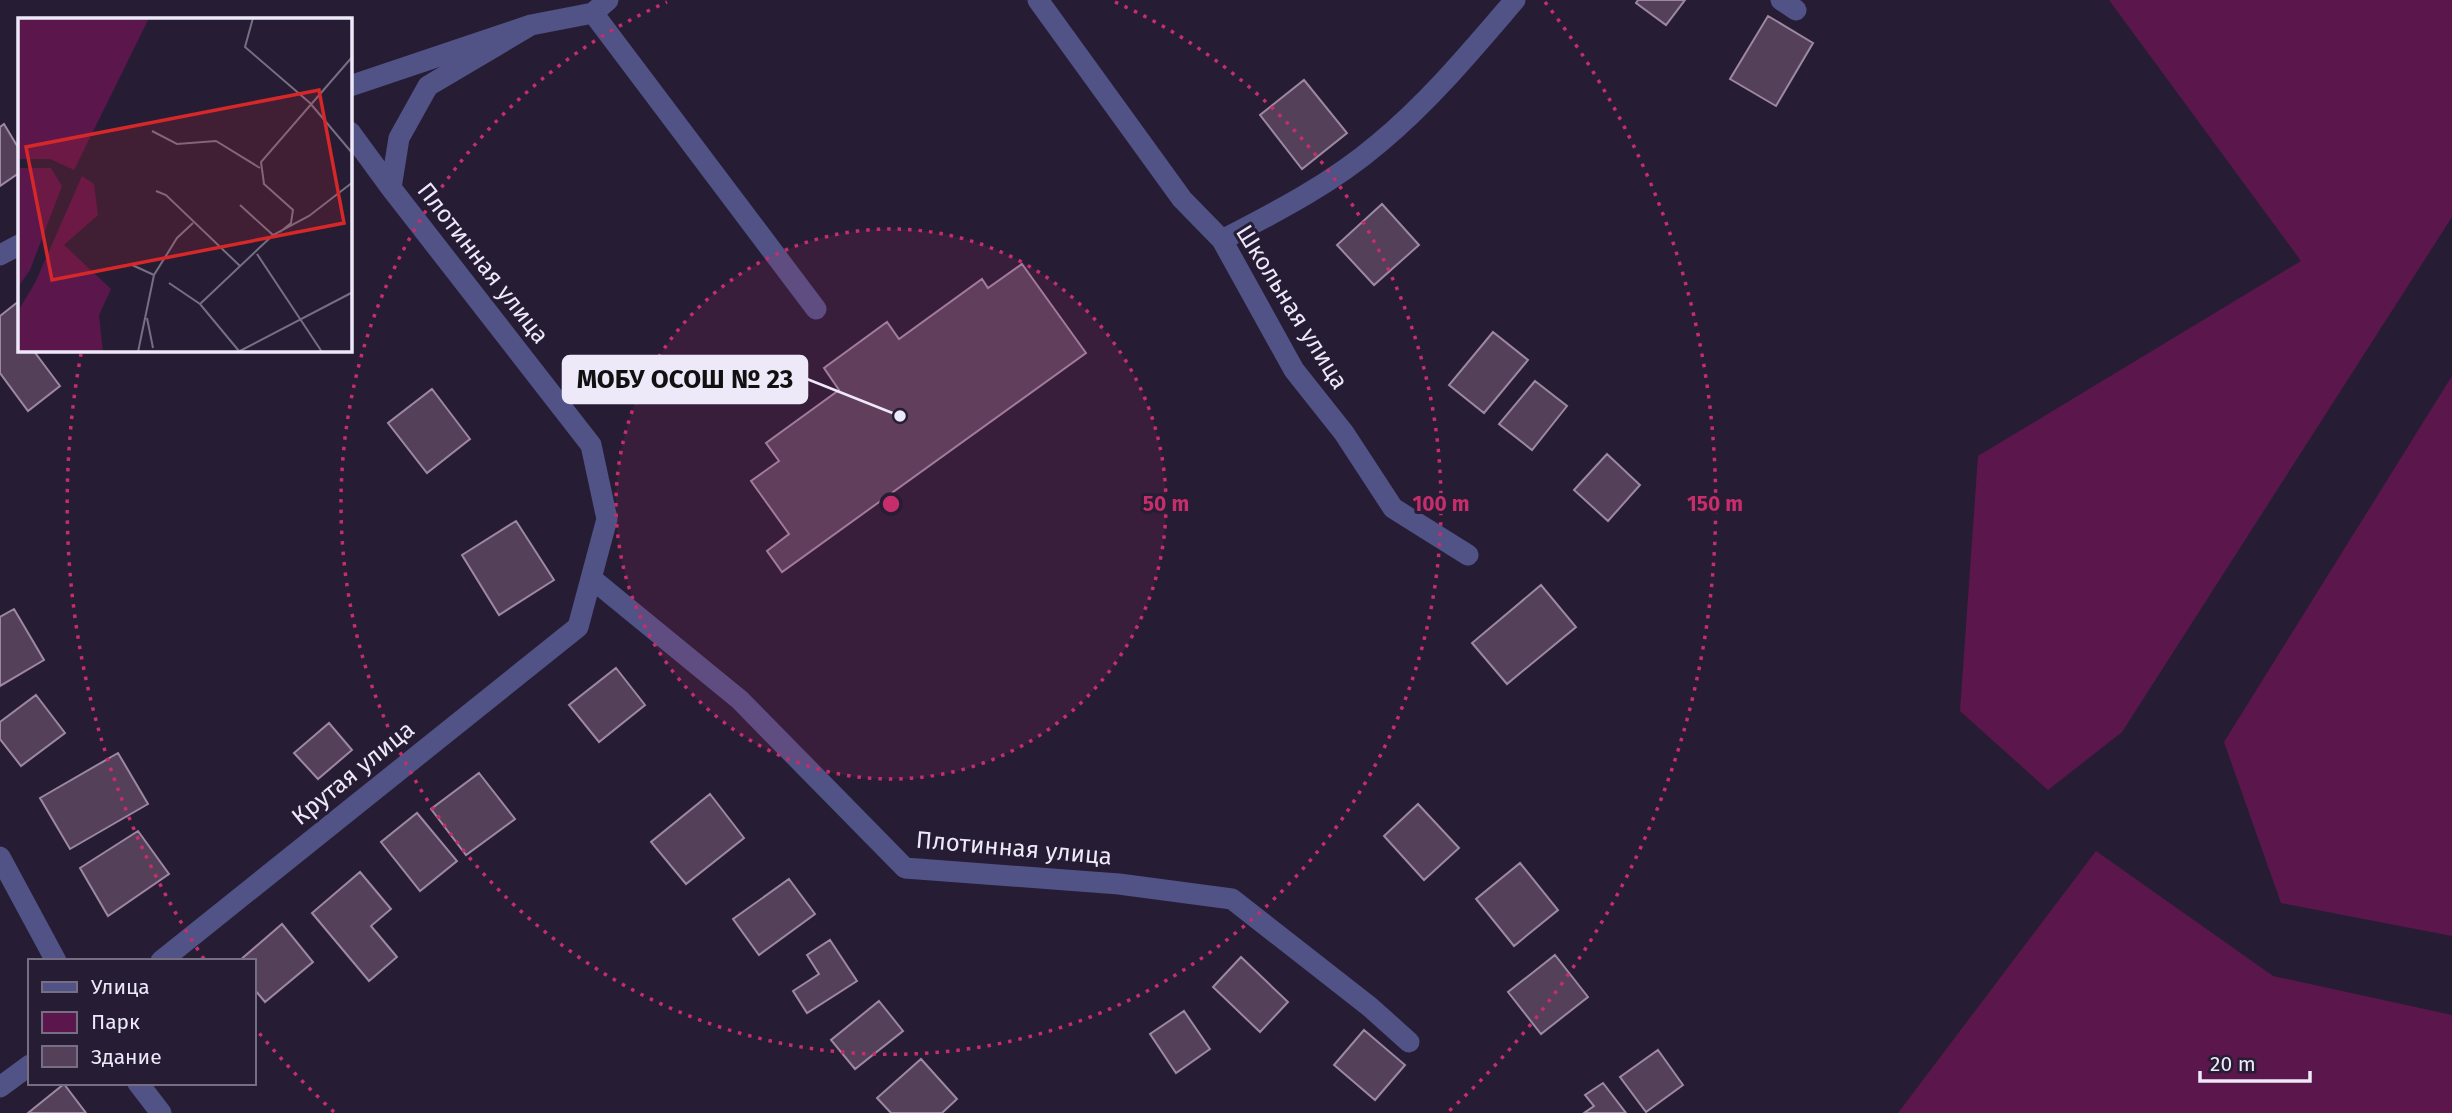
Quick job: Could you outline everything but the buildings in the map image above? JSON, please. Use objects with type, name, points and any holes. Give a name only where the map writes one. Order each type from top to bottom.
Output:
[{"type":"street","name":"Школьная улица","points":[[1038,0],[1182,199],[1222,240],[1294,370],[1344,433],[1393,508],[1468,555]]},
{"type":"street","points":[[1222,240],[1294,203],[1377,145],[1443,83],[1515,0]]},
{"type":"street","points":[[352,85],[531,25],[600,6],[816,309]]},
{"type":"street","name":"Плотинная улица","points":[[531,25],[428,86],[399,138],[391,188],[591,445],[607,519],[578,627]]},
{"type":"street","points":[[352,135],[391,188]]},
{"type":"street","points":[[0,255],[18,246]]},
{"type":"street","name":"Плотинная улица","points":[[591,578],[740,700],[905,868],[1119,884],[1231,900],[1370,1007],[1409,1042]]},
{"type":"street","name":"Крутая улица","points":[[164,959],[578,627]]},
{"type":"street","points":[[0,857],[56,959]]},
{"type":"street","points":[[0,1087],[28,1066]]},
{"type":"street","points":[[140,1085],[161,1113]]},
{"type":"green space","points":[[2109,0],[2452,0],[2452,217],[2122,732],[2048,790],[1960,711],[1978,456],[2301,261]]},
{"type":"green space","points":[[2452,376],[2452,936],[2281,903],[2224,742]]},
{"type":"green space","points":[[2096,851],[2273,976],[2452,1015],[2452,1113],[1898,1113]]},
{"type":"place","name":"МОБУ ОСОШ № 23","points":[[900,416]]}]
